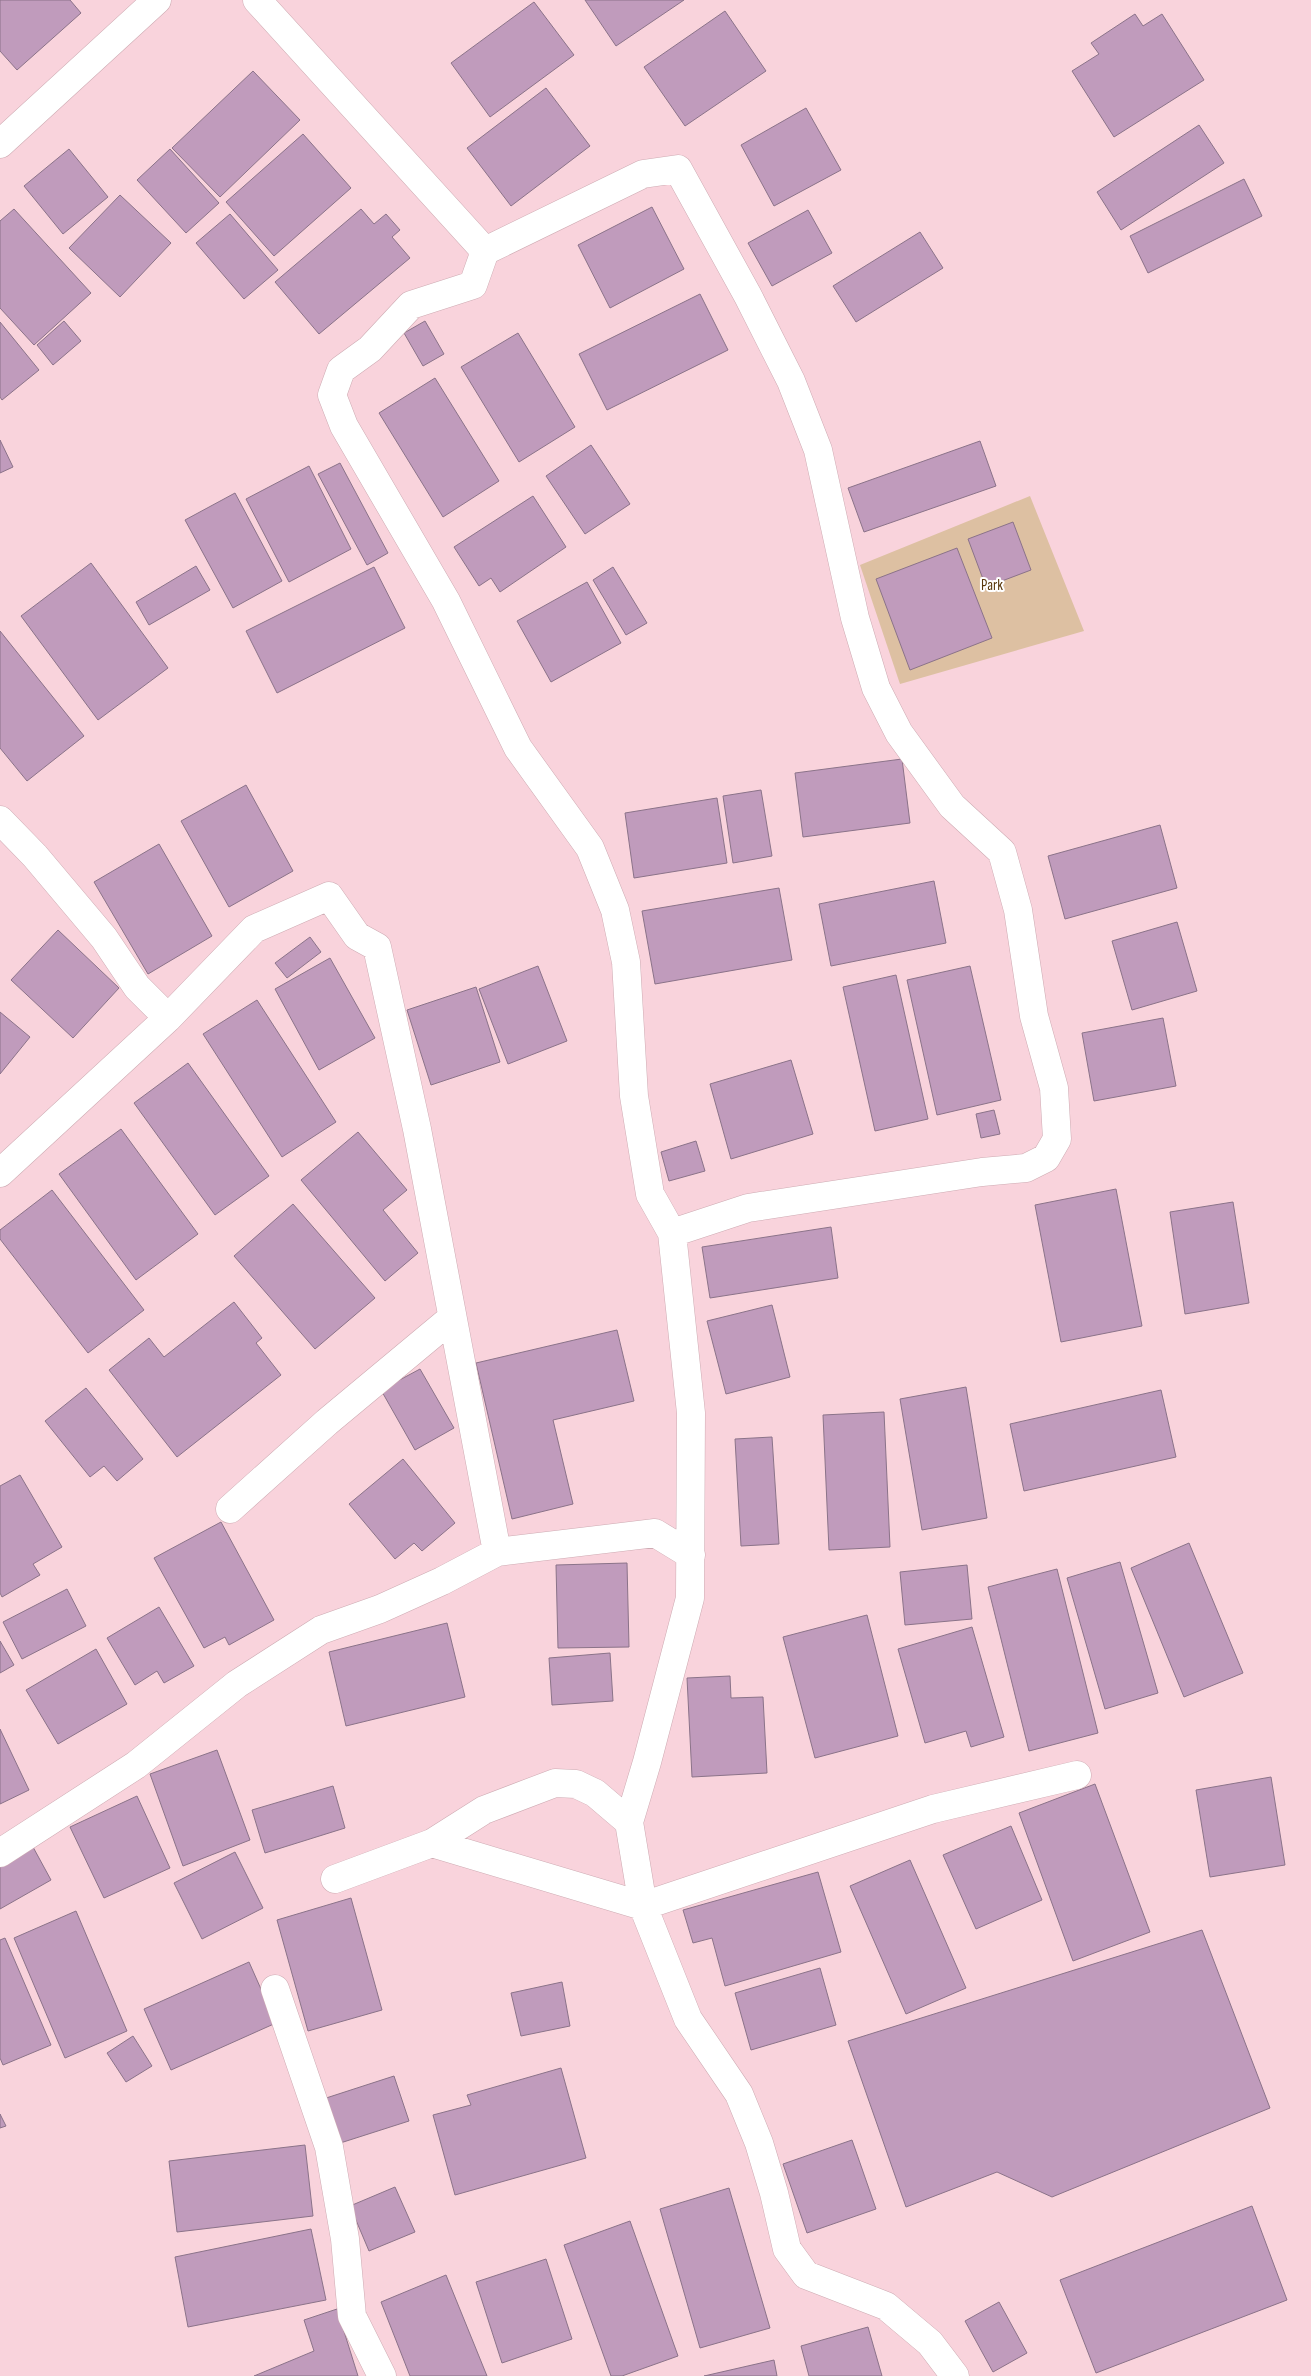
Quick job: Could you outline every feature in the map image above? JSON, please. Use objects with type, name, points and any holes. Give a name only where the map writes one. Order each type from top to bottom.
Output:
[{"type":"street","points":[[0,144],[157,0]]},
{"type":"street","points":[[257,0],[485,251]]},
{"type":"street","points":[[672,1233],[748,1208],[982,1172],[1026,1168],[1046,1158],[1057,1139],[1054,1088],[1034,1016],[1018,910],[1002,852],[952,806],[899,733],[876,688],[855,618],[818,450],[790,381],[753,305],[702,210],[687,188],[678,168],[643,174],[485,251],[473,284],[411,305],[370,349],[341,370],[332,395],[344,426],[446,601],[518,748],[590,848],[615,910],[626,962],[634,1096],[650,1194],[672,1233],[691,1413],[690,1598],[647,1762],[629,1822],[643,1906],[688,2019],[739,2094],[746,2110],[767,2168],[787,2249],[806,2275],[886,2306],[930,2343],[955,2376]]},
{"type":"street","points":[[0,820],[35,856],[104,938],[137,987],[168,1018]]},
{"type":"street","points":[[0,1173],[168,1018],[254,929],[329,896],[357,936],[377,947],[417,1130],[496,1552]]},
{"type":"street","points":[[230,1509],[327,1422],[452,1318]]},
{"type":"street","points":[[0,1853],[136,1765],[237,1684],[321,1630],[389,1605],[442,1581],[496,1552],[655,1533],[691,1555]]},
{"type":"street","points":[[655,1533],[690,1598]]},
{"type":"street","points":[[432,1844],[643,1906],[933,1809],[1077,1775]]},
{"type":"street","points":[[335,1879],[432,1844],[484,1810],[556,1783],[576,1784],[596,1793],[629,1822]]},
{"type":"street","points":[[275,1989],[329,2147],[345,2239],[352,2316],[382,2376]]},
{"type":"green space","name":"Park","points":[[1030,496],[1084,631],[900,684],[860,565]]},
{"type":"building","points":[[0,0],[70,0],[81,13],[17,70],[0,51]]},
{"type":"building","points":[[585,0],[684,0],[616,46]]},
{"type":"building","points":[[534,2],[574,55],[490,117],[451,63]]},
{"type":"building","points":[[725,11],[766,71],[685,126],[644,67]]},
{"type":"building","points":[[1135,14],[1143,26],[1162,14],[1204,80],[1114,137],[1072,71],[1099,54],[1091,43]]},
{"type":"building","points":[[253,71],[300,120],[220,197],[172,148]]},
{"type":"building","points":[[546,88],[590,146],[511,206],[467,148]]},
{"type":"building","points":[[806,108],[841,170],[774,206],[741,145]]},
{"type":"building","points":[[1199,125],[1224,163],[1121,230],[1097,192]]},
{"type":"building","points":[[303,134],[351,188],[274,256],[226,202]]},
{"type":"building","points":[[69,149],[108,197],[63,234],[24,186]]},
{"type":"building","points":[[170,149],[219,203],[186,233],[137,180]]},
{"type":"building","points":[[1244,179],[1262,216],[1148,273],[1130,236]]},
{"type":"building","points":[[120,195],[171,243],[120,297],[69,248]]},
{"type":"building","points":[[652,207],[684,269],[610,308],[578,245]]},
{"type":"building","points":[[14,209],[91,293],[34,345],[0,308],[0,221]]},
{"type":"building","points":[[361,209],[374,224],[386,214],[400,230],[392,237],[410,258],[319,334],[275,282]]},
{"type":"building","points":[[808,210],[832,253],[772,286],[748,243]]},
{"type":"building","points":[[230,214],[278,270],[244,299],[196,243]]},
{"type":"building","points":[[920,232],[943,268],[856,322],[833,286]]},
{"type":"building","points":[[700,294],[728,350],[607,410],[579,354]]},
{"type":"building","points":[[64,321],[81,341],[53,365],[37,345]]},
{"type":"building","points":[[425,321],[444,354],[423,366],[404,333]]},
{"type":"building","points":[[0,322],[39,370],[2,400],[0,397]]},
{"type":"building","points":[[518,333],[575,427],[519,462],[461,367]]},
{"type":"building","points":[[435,378],[499,481],[443,517],[379,413]]},
{"type":"building","points":[[0,440],[13,467],[0,473]]},
{"type":"building","points":[[980,441],[996,486],[864,532],[848,488]]},
{"type":"building","points":[[591,445],[630,504],[585,534],[546,476]]},
{"type":"building","points":[[340,463],[388,553],[367,565],[318,474]]},
{"type":"building","points":[[309,466],[351,549],[289,582],[246,499]]},
{"type":"building","points":[[235,493],[282,581],[233,608],[185,520]]},
{"type":"building","points":[[533,496],[566,547],[500,592],[491,578],[479,586],[454,547]]},
{"type":"building","points":[[1013,522],[1031,570],[986,587],[968,539]]},
{"type":"building","points":[[957,548],[992,638],[910,670],[876,579]]},
{"type":"building","points":[[91,563],[168,668],[98,720],[21,616]]},
{"type":"building","points":[[196,566],[210,590],[149,625],[136,602]]},
{"type":"building","points":[[374,567],[405,628],[277,693],[246,631]]},
{"type":"building","points":[[613,567],[647,623],[626,635],[593,580]]},
{"type":"building","points":[[587,582],[621,643],[551,682],[517,621]]},
{"type":"building","points":[[0,631],[84,736],[27,781],[0,748]]},
{"type":"building","points":[[902,759],[910,823],[803,837],[795,773]]},
{"type":"building","points":[[246,785],[293,871],[229,907],[181,821]]},
{"type":"building","points":[[761,790],[772,856],[733,863],[723,796]]},
{"type":"building","points":[[717,798],[727,863],[634,878],[625,813]]},
{"type":"building","points":[[1160,825],[1177,888],[1065,919],[1048,856]]},
{"type":"building","points":[[159,844],[212,936],[148,974],[94,882]]},
{"type":"building","points":[[934,881],[946,943],[831,966],[819,904]]},
{"type":"building","points":[[779,888],[792,960],[655,984],[642,911]]},
{"type":"building","points":[[1177,922],[1197,991],[1132,1010],[1112,941]]},
{"type":"building","points":[[58,930],[119,988],[73,1038],[11,980]]},
{"type":"building","points":[[310,937],[321,952],[287,978],[275,963]]},
{"type":"building","points":[[330,958],[375,1038],[319,1070],[275,989]]},
{"type":"building","points":[[538,966],[567,1041],[508,1064],[479,989]]},
{"type":"building","points":[[970,966],[1001,1100],[937,1115],[907,980]]},
{"type":"building","points":[[896,975],[928,1119],[875,1131],[843,987]]},
{"type":"building","points":[[476,987],[500,1062],[431,1085],[407,1010]]},
{"type":"building","points":[[257,1000],[336,1122],[282,1157],[203,1034]]},
{"type":"building","points":[[0,1012],[30,1037],[0,1074]]},
{"type":"building","points":[[1163,1018],[1176,1086],[1094,1101],[1082,1033]]},
{"type":"building","points":[[791,1060],[813,1134],[731,1159],[710,1084]]},
{"type":"building","points":[[188,1063],[269,1176],[215,1215],[134,1103]]},
{"type":"building","points":[[994,1110],[1000,1134],[981,1138],[976,1114]]},
{"type":"building","points":[[121,1129],[198,1234],[136,1280],[59,1174]]},
{"type":"building","points":[[358,1132],[407,1190],[383,1210],[418,1253],[385,1281],[301,1180]]},
{"type":"building","points":[[696,1141],[705,1171],[669,1181],[661,1152]]},
{"type":"building","points":[[1116,1189],[1142,1326],[1061,1342],[1035,1205]]},
{"type":"building","points":[[52,1190],[144,1310],[88,1353],[0,1239],[0,1230]]},
{"type":"building","points":[[1233,1202],[1249,1303],[1185,1314],[1170,1212]]},
{"type":"building","points":[[293,1204],[375,1298],[315,1349],[234,1256]]},
{"type":"building","points":[[831,1227],[838,1278],[710,1298],[702,1247]]},
{"type":"building","points":[[234,1302],[262,1338],[256,1343],[281,1375],[177,1457],[109,1370],[149,1338],[164,1357]]},
{"type":"building","points":[[772,1305],[790,1377],[726,1394],[707,1321]]},
{"type":"building","points":[[617,1330],[634,1401],[553,1420],[573,1504],[512,1519],[476,1363]]},
{"type":"building","points":[[420,1369],[454,1428],[415,1450],[381,1390]]},
{"type":"building","points":[[966,1387],[987,1518],[922,1530],[900,1399]]},
{"type":"building","points":[[86,1388],[143,1459],[117,1481],[104,1466],[90,1477],[45,1421]]},
{"type":"building","points":[[1161,1390],[1176,1457],[1024,1491],[1010,1424]]},
{"type":"building","points":[[884,1412],[890,1547],[829,1550],[823,1415]]},
{"type":"building","points":[[772,1437],[779,1544],[741,1546],[735,1439]]},
{"type":"building","points":[[403,1459],[455,1523],[422,1551],[414,1543],[395,1559],[349,1504]]},
{"type":"building","points":[[20,1475],[62,1547],[33,1564],[40,1575],[2,1597],[0,1593],[0,1486]]},
{"type":"building","points":[[221,1522],[274,1620],[229,1645],[225,1637],[204,1648],[154,1558]]},
{"type":"building","points":[[1189,1543],[1243,1673],[1184,1697],[1131,1568]]},
{"type":"building","points":[[1120,1562],[1158,1693],[1105,1709],[1067,1578]]},
{"type":"building","points":[[627,1563],[629,1647],[558,1648],[556,1565]]},
{"type":"building","points":[[967,1565],[972,1619],[905,1625],[900,1572]]},
{"type":"building","points":[[1057,1569],[1098,1733],[1029,1751],[988,1587]]},
{"type":"building","points":[[67,1589],[86,1626],[22,1659],[3,1622]]},
{"type":"building","points":[[159,1607],[194,1666],[164,1683],[157,1671],[135,1685],[107,1638]]},
{"type":"building","points":[[867,1615],[898,1736],[815,1758],[783,1637]]},
{"type":"building","points":[[447,1623],[465,1697],[346,1726],[329,1652]]},
{"type":"building","points":[[972,1627],[1004,1737],[971,1747],[966,1731],[925,1743],[898,1649]]},
{"type":"building","points":[[0,1641],[14,1665],[0,1673]]},
{"type":"building","points":[[96,1649],[127,1704],[58,1744],[26,1690]]},
{"type":"building","points":[[610,1653],[613,1701],[552,1705],[549,1658]]},
{"type":"building","points":[[730,1676],[731,1698],[763,1697],[767,1773],[692,1777],[687,1678]]},
{"type":"building","points":[[0,1729],[29,1790],[0,1804]]},
{"type":"building","points":[[217,1750],[250,1840],[183,1866],[150,1774]]},
{"type":"building","points":[[1271,1777],[1285,1865],[1210,1877],[1196,1790]]},
{"type":"building","points":[[1095,1784],[1150,1932],[1073,1961],[1019,1813]]},
{"type":"building","points":[[333,1786],[345,1828],[265,1853],[252,1810]]},
{"type":"building","points":[[137,1796],[170,1868],[104,1898],[70,1827]]},
{"type":"building","points":[[1011,1826],[1042,1900],[976,1929],[943,1855]]},
{"type":"building","points":[[33,1847],[51,1880],[0,1909],[0,1866]]},
{"type":"building","points":[[235,1852],[263,1908],[202,1939],[174,1883]]},
{"type":"building","points":[[910,1860],[966,1988],[906,2014],[850,1886]]},
{"type":"building","points":[[818,1872],[841,1952],[725,1986],[712,1938],[693,1943],[683,1910]]},
{"type":"building","points":[[351,1898],[382,2010],[308,2031],[277,1920]]},
{"type":"building","points":[[76,1911],[127,2031],[65,2058],[14,1938]]},
{"type":"building","points":[[1202,1930],[1270,2108],[1052,2197],[997,2172],[906,2207],[848,2041]]},
{"type":"building","points":[[5,1938],[51,2045],[3,2065],[0,2058],[0,1940]]},
{"type":"building","points":[[249,1962],[276,2023],[171,2070],[144,2009]]},
{"type":"building","points":[[820,1968],[836,2025],[751,2050],[735,1993]]},
{"type":"building","points":[[562,1982],[570,2026],[521,2036],[511,1993]]},
{"type":"building","points":[[133,2036],[152,2066],[126,2082],[107,2053]]},
{"type":"building","points":[[561,2068],[586,2158],[455,2195],[433,2115],[471,2105],[467,2095]]},
{"type":"building","points":[[394,2076],[409,2121],[334,2145],[320,2100]]},
{"type":"building","points":[[0,2114],[6,2126],[0,2128]]},
{"type":"building","points":[[852,2140],[876,2209],[807,2233],[783,2164]]},
{"type":"building","points":[[305,2145],[313,2216],[177,2232],[169,2161]]},
{"type":"building","points":[[395,2187],[415,2232],[369,2251],[350,2206]]},
{"type":"building","points":[[729,2188],[770,2328],[700,2348],[660,2209]]},
{"type":"building","points":[[1252,2206],[1287,2300],[1096,2373],[1060,2280]]},
{"type":"building","points":[[630,2221],[678,2356],[622,2376],[611,2376],[564,2245]]},
{"type":"building","points":[[311,2229],[326,2300],[188,2327],[175,2257]]},
{"type":"building","points":[[546,2259],[572,2339],[502,2363],[476,2282]]},
{"type":"building","points":[[446,2275],[487,2376],[410,2376],[381,2302]]},
{"type":"building","points":[[999,2302],[1027,2353],[993,2372],[965,2321]]},
{"type":"building","points":[[337,2309],[358,2376],[254,2376],[314,2351],[304,2320]]},
{"type":"building","points":[[868,2327],[882,2376],[809,2376],[801,2346]]},
{"type":"building","points":[[774,2360],[777,2376],[704,2376]]}]
